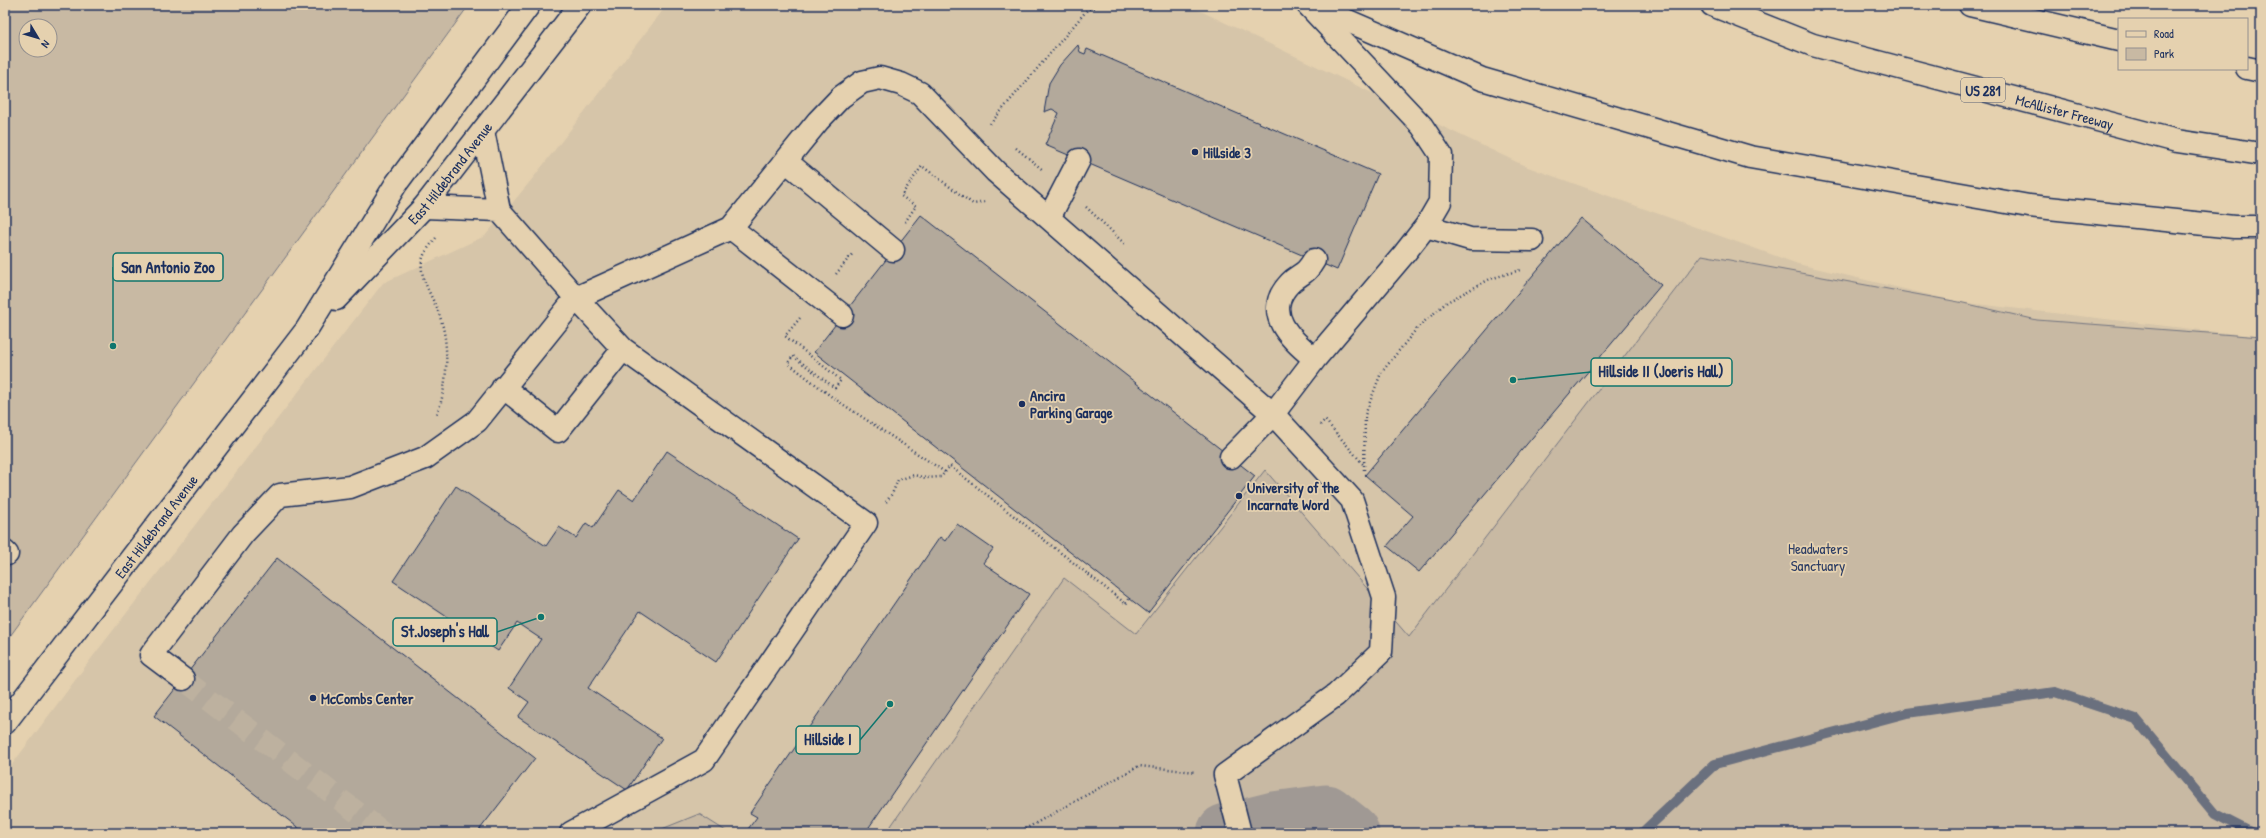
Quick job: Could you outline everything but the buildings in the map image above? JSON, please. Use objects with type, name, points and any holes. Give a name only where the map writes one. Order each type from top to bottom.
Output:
[{"type":"main road","name":"East Hildebrand Avenue","points":[[5,723],[307,329],[396,184],[529,5]]},
{"type":"main road","name":"East Hildebrand Avenue","points":[[307,329],[424,207],[580,5]]},
{"type":"main road","points":[[1231,457],[1273,414],[1315,359],[1426,226],[1440,202],[1441,155],[1422,126],[1310,5]]},
{"type":"main road","points":[[1310,5],[1482,79],[1750,157],[2030,206],[2234,227],[2261,227]]},
{"type":"main road","name":"McAllister Freeway","points":[[1712,5],[1813,45],[2177,140],[2261,154]]},
{"type":"main road","points":[[1970,5],[2118,40]]},
{"type":"main road","points":[[2248,68],[2261,71]]},
{"type":"main road","points":[[183,679],[151,655],[243,534],[280,495],[350,487],[425,458],[477,420],[576,298],[731,228],[787,162],[818,121],[840,97],[862,82],[880,78],[901,84],[920,93],[1007,181],[1273,414],[1352,500],[1384,597],[1381,652],[1336,695],[1225,775],[1240,833]]},
{"type":"main road","points":[[483,131],[499,210],[623,349],[866,523],[704,760],[571,833]]},
{"type":"main road","points":[[1049,218],[1079,160]]},
{"type":"main road","points":[[787,162],[894,250]]},
{"type":"main road","points":[[424,207],[499,210]]},
{"type":"main road","points":[[1426,226],[1470,239],[1532,240]]},
{"type":"main road","points":[[731,228],[842,315]]},
{"type":"main road","points":[[1314,260],[1307,272],[1290,283],[1279,302],[1280,322],[1295,343],[1315,359]]},
{"type":"main road","points":[[503,387],[558,431],[623,349]]},
{"type":"path","points":[[1091,5],[1095,8]]},
{"type":"path","points":[[993,131],[988,126],[1088,9],[1095,8],[1097,5]]},
{"type":"path","points":[[1010,144],[1065,187],[1128,246]]},
{"type":"path","points":[[945,472],[832,398],[788,363],[793,356],[834,388],[841,380],[786,336],[884,216],[896,224],[904,223],[916,206],[901,196],[922,166],[973,204],[991,202],[1007,181]]},
{"type":"path","points":[[425,458],[432,438],[433,424],[443,400],[447,368],[440,314],[427,287],[422,271],[424,254],[456,208]]},
{"type":"path","points":[[1365,475],[1363,464],[1365,415],[1381,373],[1418,327],[1447,302],[1490,279],[1523,269]]},
{"type":"path","points":[[1317,428],[1325,420],[1363,464]]},
{"type":"path","points":[[884,504],[892,494],[898,480],[914,475],[926,478],[941,477],[950,466],[1126,604],[1130,599]]},
{"type":"path","points":[[1018,833],[1139,766],[1225,775]]},
{"type":"shaded area","name":"University of the Incarnate Word","points":[[667,5],[1188,5],[1525,166],[1798,264],[1959,302],[2261,337],[2261,833],[5,833],[5,774],[94,655],[383,283],[485,236],[533,178]]},
{"type":"green space","points":[[5,5],[469,5],[5,643]]},
{"type":"green space","name":"Headwaters Sanctuary","points":[[1702,255],[1959,302],[2037,320],[2261,337],[2261,833],[886,833],[1064,578],[1136,634],[1265,470],[1409,637]]},
{"type":"green space","points":[[699,814],[729,833],[652,833]]},
{"type":"waterway","points":[[1642,833],[1715,764],[1907,713],[2055,692],[2136,719],[2215,814],[2252,833]]},
{"type":"waterway","points":[[1226,833],[1274,821],[1326,814],[1350,833]]},
{"type":"tunnel","points":[[183,679],[384,833]]},
{"type":"place","name":"Hillside 3","points":[[1195,152]]},
{"type":"place","name":"San Antonio Zoo","points":[[113,346]]},
{"type":"place","name":"Hillside II (Joeris Hall)","points":[[1513,380]]},
{"type":"place","name":"Ancira Parking Garage","points":[[1022,404]]},
{"type":"place","name":"University of the Incarnate Word","points":[[1239,496]]},
{"type":"place","name":"St.Joseph's Hall","points":[[541,617]]},
{"type":"place","name":"McCombs Center","points":[[313,698]]},
{"type":"place","name":"Hillside I","points":[[890,704]]}]
